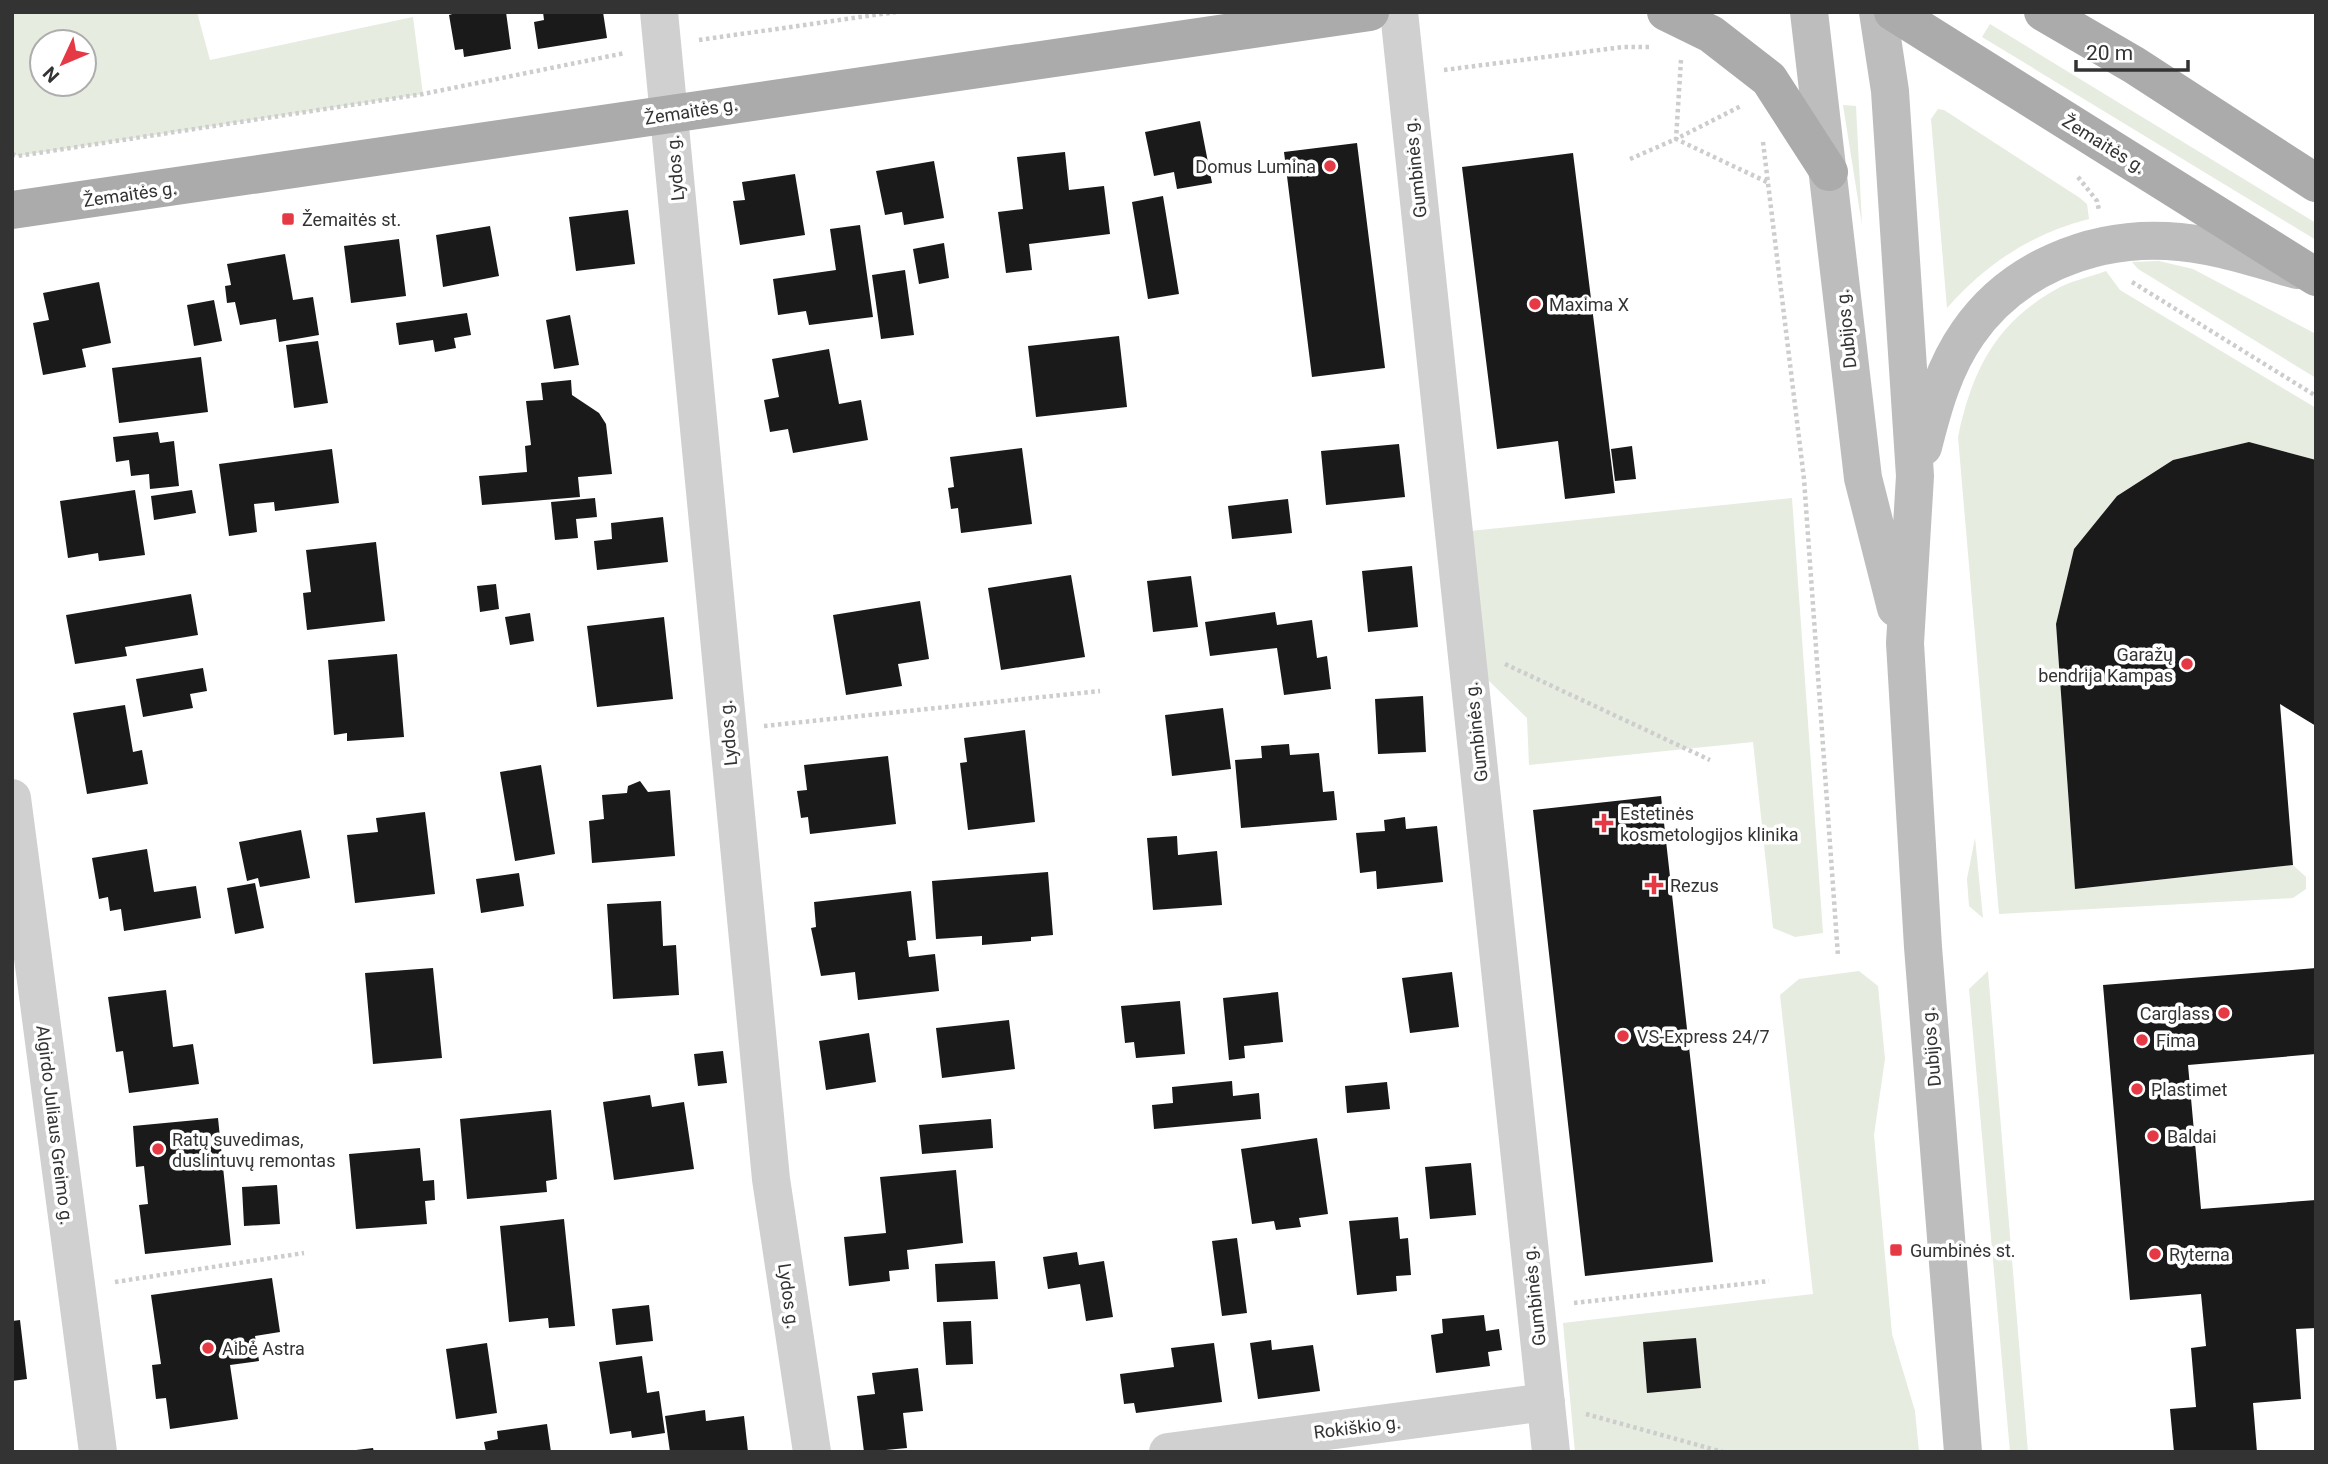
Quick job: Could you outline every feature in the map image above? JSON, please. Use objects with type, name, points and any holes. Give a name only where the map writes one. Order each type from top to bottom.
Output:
[{"type":"main road","name":"Žemaitės g.","points":[[12,210],[431,152],[670,114],[1370,12]]},
{"type":"main road","name":"Dubijos g.","points":[[1809,12],[1863,478],[1905,643]]},
{"type":"main road","name":"Dubijos g.","points":[[1878,12],[1890,91],[1915,476],[1905,643],[1923,947],[1963,1452]]},
{"type":"main road","name":"Žemaitės g.","points":[[1893,12],[2314,276]]},
{"type":"main road","points":[[2043,12],[2134,65],[2316,183]]},
{"type":"main road","points":[[2067,12],[2134,65]]},
{"type":"main road","points":[[1665,30],[1711,34],[1754,65],[1783,97],[1829,172]]},
{"type":"main road","name":"Dubijos g.","points":[[1915,476],[1945,374],[1968,332],[2008,289],[2045,264],[2107,245],[2167,241],[2228,250],[2314,276]]},
{"type":"street","name":"Gumbinės g.","points":[[1399,12],[1551,1452]]},
{"type":"street","name":"Lydos g.","points":[[661,29],[771,1179],[812,1452]]},
{"type":"street","name":"Algirdo Juliaus Greimo g.","points":[[12,798],[98,1452]]},
{"type":"street","name":"Rokiškio g.","points":[[1168,1452],[1546,1402]]},
{"type":"path","points":[[12,154],[18,156],[423,94],[661,29],[896,12]]},
{"type":"path","points":[[1405,76],[1623,47],[1665,30]]},
{"type":"path","points":[[1676,139],[1681,49]]},
{"type":"path","points":[[1630,159],[1757,98],[1783,97]]},
{"type":"path","points":[[1762,134],[1804,480],[1838,956]]},
{"type":"path","points":[[1676,139],[1767,182]]},
{"type":"path","points":[[2071,172],[2082,179],[2097,201],[2112,261],[2124,277],[2316,396]]},
{"type":"path","points":[[1466,645],[1710,760]]},
{"type":"path","points":[[728,730],[1100,691]]},
{"type":"path","points":[[76,1287],[304,1253]]},
{"type":"path","points":[[1535,1307],[1769,1281]]},
{"type":"path","points":[[1546,1402],[1723,1452]]},
{"type":"shaded area","points":[[12,12],[197,12],[210,60],[413,17],[423,94],[18,156],[12,152]]},
{"type":"shaded area","points":[[1990,24],[2316,223],[2316,240],[1982,37]]},
{"type":"shaded area","points":[[1843,105],[1856,106],[1862,225]]},
{"type":"shaded area","points":[[1938,109],[1944,110],[2080,198],[2087,204],[2089,219],[2048,233],[2011,252],[1978,277],[1947,308],[1931,119]]},
{"type":"shaded area","points":[[2159,261],[2193,269],[2316,334],[2316,378],[2138,269],[2132,262]]},
{"type":"shaded area","points":[[2106,271],[2120,290],[2316,408],[2316,460],[2249,442],[2173,460],[2117,496],[2074,549],[2056,624],[2075,889],[2293,865],[2306,877],[2306,889],[2293,898],[1999,914],[1958,437],[1979,370],[1989,352],[2016,318],[2055,290]]},
{"type":"shaded area","points":[[1792,498],[1823,933],[1795,937],[1773,928],[1753,742],[1529,765],[1527,718],[1486,678],[1470,531]]},
{"type":"shaded area","points":[[1975,838],[1983,918],[1969,906],[1967,879]]},
{"type":"shaded area","points":[[1859,971],[1878,986],[1885,1059],[1874,1135],[1892,1334],[1915,1411],[1919,1452],[1575,1452],[1563,1323],[1813,1294],[1780,995],[1799,979]]},
{"type":"shaded area","points":[[1988,971],[2028,1452],[2010,1452],[1969,989]]},
{"type":"building","points":[[459,12],[506,12],[511,49],[464,57],[463,49],[455,50],[449,15]]},
{"type":"building","points":[[543,12],[603,12],[607,38],[538,49],[534,22],[544,20]]},
{"type":"building","points":[[1200,121],[1212,183],[1177,189],[1174,172],[1154,176],[1145,132]]},
{"type":"building","points":[[1357,143],[1385,368],[1312,377],[1284,152]]},
{"type":"building","points":[[1065,152],[1069,190],[1104,186],[1110,234],[1029,244],[1032,270],[1006,273],[998,212],[1023,209],[1017,157]]},
{"type":"building","name":"Maxima X","points":[[1573,153],[1615,493],[1565,499],[1558,441],[1497,449],[1462,167]]},
{"type":"building","points":[[934,161],[944,218],[904,225],[902,212],[885,215],[876,171]]},
{"type":"building","points":[[795,174],[805,235],[740,245],[733,201],[745,200],[742,182]]},
{"type":"building","points":[[1163,196],[1179,294],[1148,299],[1132,202]]},
{"type":"building","points":[[628,210],[635,264],[576,271],[569,217]]},
{"type":"building","points":[[860,225],[873,317],[809,325],[806,311],[778,315],[773,279],[836,270],[830,229]]},
{"type":"building","points":[[490,226],[499,276],[443,287],[436,235]]},
{"type":"building","points":[[399,239],[406,296],[351,303],[344,246]]},
{"type":"building","points":[[944,243],[949,278],[919,284],[913,249]]},
{"type":"building","points":[[285,254],[293,300],[313,297],[319,335],[279,342],[276,319],[240,325],[235,302],[227,303],[225,286],[231,285],[227,264]]},
{"type":"building","points":[[905,270],[914,335],[881,339],[872,275]]},
{"type":"building","points":[[99,282],[111,343],[82,349],[86,367],[43,375],[33,323],[49,320],[43,293]]},
{"type":"building","points":[[214,300],[222,341],[194,346],[187,305]]},
{"type":"building","points":[[467,313],[471,335],[454,338],[456,348],[435,352],[433,340],[399,345],[396,323]]},
{"type":"building","points":[[570,315],[579,365],[554,369],[546,320]]},
{"type":"building","points":[[1119,336],[1127,407],[1036,417],[1028,346]]},
{"type":"building","points":[[318,341],[328,403],[294,408],[286,345]]},
{"type":"building","points":[[829,349],[839,404],[861,400],[868,440],[793,453],[788,429],[770,432],[764,400],[779,397],[772,359]]},
{"type":"building","points":[[201,357],[208,412],[119,423],[112,368]]},
{"type":"building","points":[[571,380],[572,395],[599,413],[606,424],[612,474],[578,477],[580,497],[482,505],[479,476],[527,472],[525,446],[531,445],[526,401],[543,400],[541,383]]},
{"type":"building","points":[[158,432],[160,443],[174,441],[179,486],[150,489],[149,474],[131,476],[129,460],[116,462],[113,437]]},
{"type":"building","name":"Garažų bendrija Kampas","points":[[2249,442],[2316,460],[2316,726],[2280,704],[2293,865],[2075,889],[2056,624],[2074,549],[2117,496],[2173,460]]},
{"type":"building","points":[[1399,444],[1405,497],[1326,505],[1321,451]]},
{"type":"building","points":[[1632,446],[1636,479],[1615,481],[1611,449]]},
{"type":"building","points":[[1022,448],[1032,524],[961,533],[958,508],[951,509],[948,488],[954,487],[950,457]]},
{"type":"building","points":[[332,449],[339,503],[275,511],[274,502],[254,504],[257,532],[229,536],[219,464]]},
{"type":"building","points":[[135,490],[145,555],[99,561],[98,553],[68,558],[60,501]]},
{"type":"building","points":[[192,490],[196,513],[154,520],[151,496]]},
{"type":"building","points":[[595,498],[597,517],[576,519],[578,538],[555,540],[551,502]]},
{"type":"building","points":[[1288,499],[1292,533],[1232,539],[1228,506]]},
{"type":"building","points":[[663,517],[668,562],[597,570],[594,541],[612,539],[611,523]]},
{"type":"building","points":[[376,542],[385,621],[307,630],[303,593],[311,592],[306,550]]},
{"type":"building","points":[[1412,566],[1418,627],[1368,632],[1362,571]]},
{"type":"building","points":[[1071,575],[1085,657],[1001,670],[988,588]]},
{"type":"building","points":[[1191,576],[1198,627],[1153,632],[1147,581]]},
{"type":"building","points":[[496,584],[499,609],[480,612],[477,586]]},
{"type":"building","points":[[191,594],[198,635],[125,647],[127,656],[75,664],[66,615]]},
{"type":"building","points":[[920,601],[929,659],[898,664],[902,686],[846,695],[833,615]]},
{"type":"building","points":[[1275,612],[1277,625],[1312,620],[1317,658],[1327,656],[1331,689],[1284,695],[1277,648],[1210,656],[1205,622]]},
{"type":"building","points":[[530,613],[534,641],[510,645],[505,617]]},
{"type":"building","points":[[664,617],[673,699],[597,707],[587,626]]},
{"type":"building","points":[[397,654],[404,737],[347,741],[347,733],[334,735],[328,660]]},
{"type":"building","points":[[203,668],[207,691],[190,694],[193,708],[143,717],[136,679]]},
{"type":"building","points":[[1423,696],[1426,752],[1378,754],[1375,699]]},
{"type":"building","points":[[125,705],[133,752],[142,750],[148,784],[87,794],[73,713]]},
{"type":"building","points":[[1223,708],[1231,769],[1172,776],[1165,715]]},
{"type":"building","points":[[1025,730],[1035,822],[968,830],[960,763],[967,762],[964,738]]},
{"type":"building","points":[[1289,744],[1290,755],[1319,753],[1323,792],[1334,791],[1337,820],[1241,828],[1235,760],[1262,758],[1261,746]]},
{"type":"building","points":[[888,756],[896,824],[810,834],[808,817],[801,818],[797,791],[807,790],[804,765]]},
{"type":"building","points":[[541,765],[555,854],[515,861],[500,772]]},
{"type":"building","points":[[640,781],[648,792],[670,790],[675,856],[592,863],[589,821],[604,819],[602,795],[627,793],[628,786]]},
{"type":"building","name":"VS-Express 24/7","points":[[1661,796],[1713,1262],[1585,1276],[1533,810]]},
{"type":"building","points":[[425,812],[435,894],[355,903],[347,835],[378,832],[376,818]]},
{"type":"building","points":[[1405,817],[1406,829],[1437,826],[1443,882],[1377,889],[1376,871],[1360,873],[1356,833],[1385,831],[1384,820]]},
{"type":"building","points":[[301,830],[310,878],[260,887],[258,878],[247,881],[239,842]]},
{"type":"building","points":[[1177,836],[1178,855],[1217,851],[1222,905],[1153,910],[1147,838]]},
{"type":"building","points":[[147,849],[154,892],[196,886],[201,918],[124,931],[121,909],[110,911],[108,897],[99,899],[92,858]]},
{"type":"building","points":[[1048,872],[1053,935],[1031,937],[1031,941],[982,945],[982,936],[936,939],[932,881]]},
{"type":"building","points":[[519,873],[524,906],[481,913],[476,879]]},
{"type":"building","points":[[255,883],[264,928],[235,934],[227,888]]},
{"type":"building","points":[[911,891],[916,940],[907,941],[909,957],[935,954],[939,991],[858,1000],[855,972],[821,976],[811,928],[816,927],[814,902]]},
{"type":"building","points":[[661,901],[663,946],[676,945],[679,995],[613,999],[607,904]]},
{"type":"building","points":[[433,968],[442,1058],[373,1064],[365,973]]},
{"type":"building","points":[[2316,968],[2316,1054],[2188,1065],[2201,1209],[2316,1200],[2316,1328],[2296,1329],[2301,1399],[2253,1403],[2257,1452],[2174,1452],[2170,1409],[2196,1407],[2191,1348],[2206,1346],[2201,1294],[2130,1300],[2103,985]]},
{"type":"building","points":[[1452,972],[1459,1027],[1410,1033],[1402,978]]},
{"type":"building","points":[[166,990],[173,1047],[193,1044],[199,1084],[129,1093],[123,1051],[116,1052],[108,997]]},
{"type":"building","points":[[1278,992],[1283,1042],[1244,1046],[1245,1058],[1229,1060],[1223,998]]},
{"type":"building","points":[[1180,1001],[1185,1054],[1136,1058],[1134,1042],[1125,1043],[1121,1006]]},
{"type":"building","points":[[1009,1020],[1015,1069],[942,1078],[936,1028]]},
{"type":"building","points":[[869,1033],[876,1082],[826,1090],[819,1041]]},
{"type":"building","points":[[723,1051],[727,1083],[698,1086],[694,1054]]},
{"type":"building","points":[[1232,1081],[1233,1096],[1259,1093],[1261,1119],[1154,1129],[1152,1105],[1173,1103],[1172,1087]]},
{"type":"building","points":[[1387,1082],[1390,1109],[1347,1113],[1345,1086]]},
{"type":"building","points":[[650,1095],[652,1107],[684,1102],[694,1169],[614,1180],[603,1102]]},
{"type":"building","points":[[551,1110],[557,1179],[546,1181],[547,1192],[467,1199],[460,1119]]},
{"type":"building","points":[[218,1118],[231,1245],[145,1254],[139,1205],[148,1204],[144,1166],[136,1167],[133,1126]]},
{"type":"building","points":[[991,1119],[993,1148],[922,1154],[919,1125]]},
{"type":"building","points":[[1317,1138],[1328,1214],[1299,1218],[1301,1227],[1276,1230],[1274,1221],[1252,1224],[1241,1149]]},
{"type":"building","points":[[420,1148],[423,1181],[434,1180],[435,1200],[425,1201],[427,1224],[356,1229],[349,1154]]},
{"type":"building","points":[[1471,1163],[1476,1215],[1430,1219],[1425,1167]]},
{"type":"building","points":[[956,1170],[963,1243],[907,1250],[909,1269],[889,1271],[890,1281],[849,1286],[844,1237],[886,1233],[880,1177]]},
{"type":"building","points":[[277,1185],[280,1224],[244,1226],[242,1187]]},
{"type":"building","points":[[1398,1217],[1400,1239],[1408,1238],[1411,1275],[1396,1276],[1397,1291],[1357,1295],[1349,1221]]},
{"type":"building","points":[[564,1219],[575,1326],[549,1328],[548,1318],[509,1322],[500,1226]]},
{"type":"building","points":[[1237,1238],[1247,1313],[1222,1316],[1212,1241]]},
{"type":"building","points":[[1077,1252],[1079,1265],[1104,1261],[1113,1317],[1086,1321],[1080,1284],[1048,1289],[1043,1257]]},
{"type":"building","points":[[995,1261],[998,1299],[937,1302],[935,1264]]},
{"type":"building","name":"Aibė Astra","points":[[272,1278],[280,1332],[255,1336],[259,1361],[230,1365],[238,1419],[170,1429],[166,1398],[156,1399],[152,1365],[161,1364],[151,1295]]},
{"type":"building","points":[[649,1305],[653,1341],[616,1345],[612,1309]]},
{"type":"building","points":[[1484,1315],[1486,1331],[1499,1329],[1502,1350],[1488,1352],[1490,1366],[1436,1373],[1431,1335],[1443,1333],[1442,1319]]},
{"type":"building","points":[[20,1320],[27,1379],[12,1381],[12,1321]]},
{"type":"building","points":[[971,1321],[973,1364],[946,1365],[943,1322]]},
{"type":"building","points":[[1696,1338],[1701,1388],[1647,1393],[1643,1342]]},
{"type":"building","points":[[1271,1340],[1272,1350],[1313,1345],[1320,1391],[1258,1399],[1250,1343]]},
{"type":"building","points":[[487,1343],[497,1413],[456,1419],[446,1349]]},
{"type":"building","points":[[1214,1343],[1222,1402],[1136,1413],[1134,1403],[1124,1404],[1120,1374],[1174,1367],[1171,1348]]},
{"type":"building","points":[[642,1356],[647,1393],[659,1391],[665,1433],[632,1438],[631,1431],[610,1434],[599,1362]]},
{"type":"building","points":[[918,1368],[923,1411],[903,1413],[907,1448],[864,1452],[857,1396],[875,1394],[872,1373]]},
{"type":"building","points":[[705,1410],[706,1421],[744,1416],[748,1452],[670,1452],[665,1416]]},
{"type":"building","points":[[547,1424],[551,1452],[486,1452],[484,1442],[498,1439],[497,1431]]},
{"type":"building","points":[[373,1448],[374,1452],[356,1452],[356,1450]]},
{"type":"place","name":"Domus Lumina","points":[[1330,166]]},
{"type":"place","name":"Žemaitės st.","points":[[288,219]]},
{"type":"place","name":"Maxima X","points":[[1535,304]]},
{"type":"place","name":"Garažų bendrija Kampas","points":[[2187,664]]},
{"type":"place","name":"Estetinės kosmetologijos klinika","points":[[1604,823]]},
{"type":"place","name":"Rezus","points":[[1654,885]]},
{"type":"place","name":"Carglass","points":[[2224,1013]]},
{"type":"place","name":"VS-Express 24/7","points":[[1623,1036]]},
{"type":"place","name":"Fima","points":[[2142,1040]]},
{"type":"place","name":"Plastimet","points":[[2137,1089]]},
{"type":"place","name":"Baldai","points":[[2153,1136]]},
{"type":"place","name":"Ratų suvedimas, duslintuvų remontas","points":[[158,1149]]},
{"type":"place","name":"Gumbinės st.","points":[[1896,1250]]},
{"type":"place","name":"Ryterna","points":[[2155,1254]]},
{"type":"place","name":"Aibė Astra","points":[[208,1348]]}]
